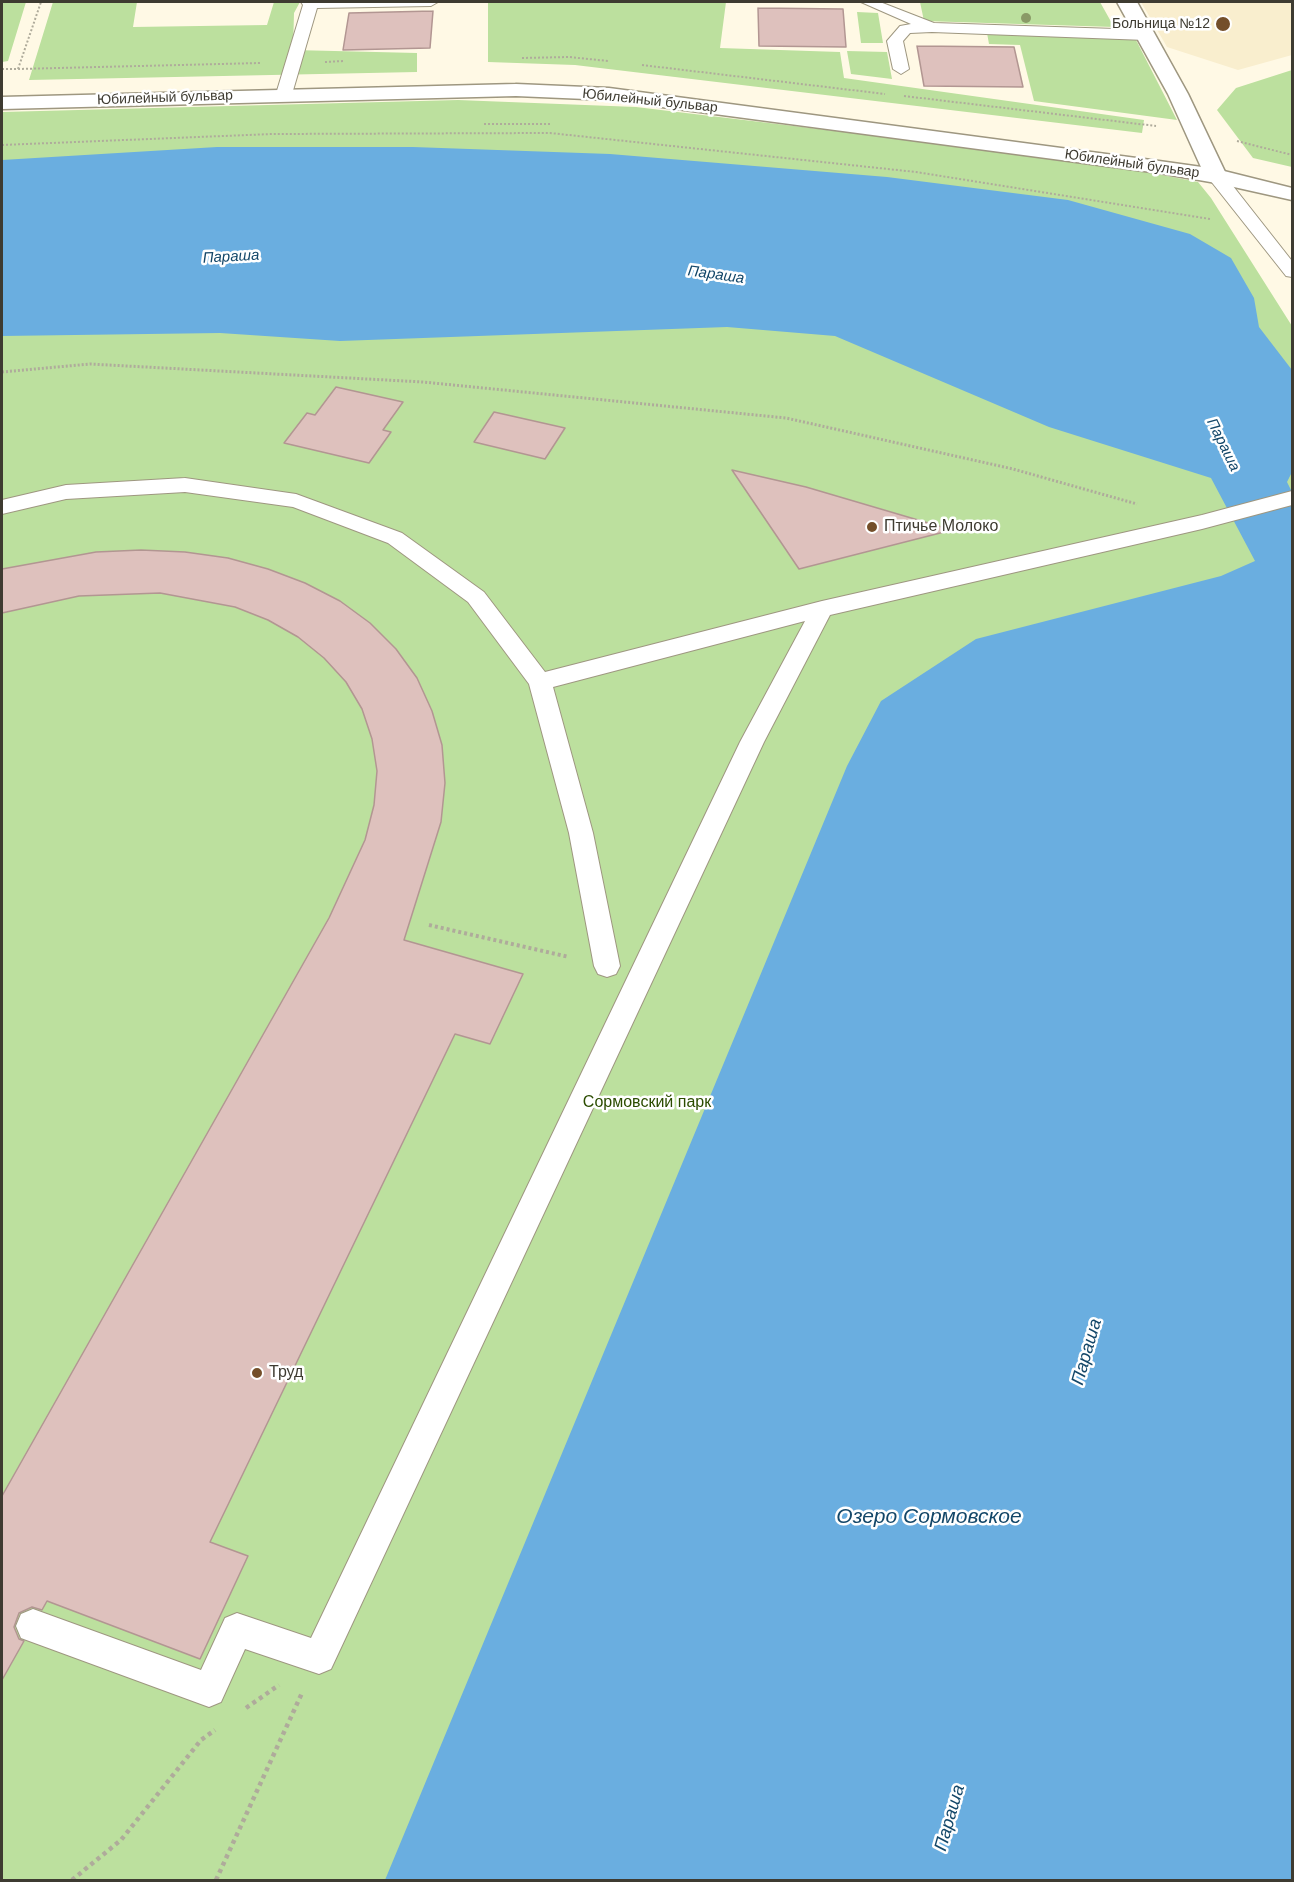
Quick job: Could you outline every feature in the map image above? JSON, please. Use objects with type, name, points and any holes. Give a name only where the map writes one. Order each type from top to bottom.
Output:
[{"type":"street","points":[[1127,2],[1146,35],[1216,176]]},
{"type":"street","name":"Юбилейный бульвар","points":[[2,103],[284,94],[516,90],[609,94],[1216,176],[1293,194]]},
{"type":"lane","points":[[284,94],[309,3],[431,2]]},
{"type":"lane","points":[[868,2],[932,27]]},
{"type":"lane","points":[[901,69],[895,41],[905,29],[932,27],[1146,35]]},
{"type":"lane","points":[[1216,176],[1293,272]]},
{"type":"lane","points":[[2,507],[66,492],[185,485],[296,501],[395,538],[476,597],[540,682],[581,833],[607,966]]},
{"type":"lane","points":[[540,682],[822,609],[1202,522],[1293,498]]},
{"type":"lane","points":[[33,1626],[209,1690],[237,1630],[319,1657],[752,742],[822,609]]},
{"type":"path","points":[[2,69],[18,69],[40,2]]},
{"type":"path","points":[[473,124],[555,124]]},
{"type":"path","points":[[2,145],[262,134],[550,133],[916,172],[1202,218],[1260,230]]},
{"type":"path","points":[[1201,212],[1202,218]]},
{"type":"path","points":[[2,372],[90,364],[423,382],[786,418],[1013,469],[1202,522]]},
{"type":"path","points":[[429,926],[607,966]]},
{"type":"path","points":[[240,1712],[319,1657]]},
{"type":"path","points":[[216,1881],[319,1657]]},
{"type":"path","points":[[72,1881],[121,1840],[201,1740],[220,1726]]},
{"type":"shaded area","name":"Больница №12","points":[[1141,2],[1292,2],[1292,55],[1238,70],[1167,47]]},
{"type":"green space","points":[[2,2],[26,2],[8,61],[2,62]]},
{"type":"green space","points":[[53,2],[137,2],[133,27],[267,25],[274,2],[300,2],[294,13],[293,50],[417,53],[417,72],[29,80]]},
{"type":"green space","points":[[488,2],[726,2],[720,48],[840,52],[844,78],[1144,120],[1142,133],[575,65],[488,62]]},
{"type":"green space","points":[[920,2],[1100,2],[1114,27],[924,21]]},
{"type":"green space","points":[[857,12],[878,13],[883,43],[861,43]]},
{"type":"green space","points":[[987,33],[1136,40],[1177,120],[1034,101],[1020,45],[989,44]]},
{"type":"green space","points":[[847,51],[887,52],[892,79],[851,74]]},
{"type":"green space","points":[[1292,70],[1292,167],[1253,158],[1217,110],[1236,88]]},
{"type":"green space","name":"Сормовский парк","points":[[458,100],[636,107],[960,146],[1136,170],[1198,182],[1211,198],[1292,326],[1292,1880],[2,1880],[2,112]]},
{"type":"water","name":"Озеро Сормовское","points":[[217,147],[413,147],[610,154],[887,177],[1068,200],[1190,234],[1231,258],[1254,298],[1259,327],[1292,370],[1292,472],[1287,482],[1292,492],[1292,1880],[385,1880],[847,766],[881,701],[976,639],[1221,576],[1255,561],[1211,478],[1049,427],[835,336],[727,327],[340,341],[220,333],[2,336],[2,160]]},
{"type":"building","points":[[758,8],[843,9],[846,47],[759,46]]},
{"type":"building","points":[[433,11],[430,48],[343,50],[349,13]]},
{"type":"building","points":[[917,46],[1014,47],[1023,87],[924,86]]},
{"type":"building","points":[[336,387],[403,402],[383,430],[391,432],[369,463],[284,443],[307,413],[315,415]]},
{"type":"building","points":[[494,412],[565,428],[545,459],[474,442]]},
{"type":"building","points":[[732,470],[806,487],[952,530],[799,569]]},
{"type":"building","points":[[141,550],[185,552],[228,558],[268,569],[305,583],[340,601],[370,623],[396,649],[417,678],[432,711],[442,745],[445,783],[441,822],[404,940],[523,974],[490,1044],[455,1034],[210,1542],[248,1556],[200,1659],[47,1601],[42,1610],[32,1607],[19,1613],[14,1627],[19,1639],[24,1641],[2,1680],[2,1496],[329,918],[365,840],[374,805],[377,771],[372,739],[362,709],[346,682],[324,658],[298,637],[268,620],[235,607],[160,593],[79,596],[2,613],[2,569],[96,552]]},
{"type":"place","name":"Больница №12","points":[[1223,24]]},
{"type":"place","name":"Птичье Молоко","points":[[872,527]]},
{"type":"place","name":"Труд","points":[[257,1373]]},
{"type":"water label","name":"Параша","points":[[231,257]]},
{"type":"water label","name":"Параша","points":[[716,275]]},
{"type":"water label","name":"Параша","points":[[1223,445]]},
{"type":"water label","name":"Параша","points":[[1087,1352]]},
{"type":"water label","name":"Параша","points":[[950,1818]]}]
